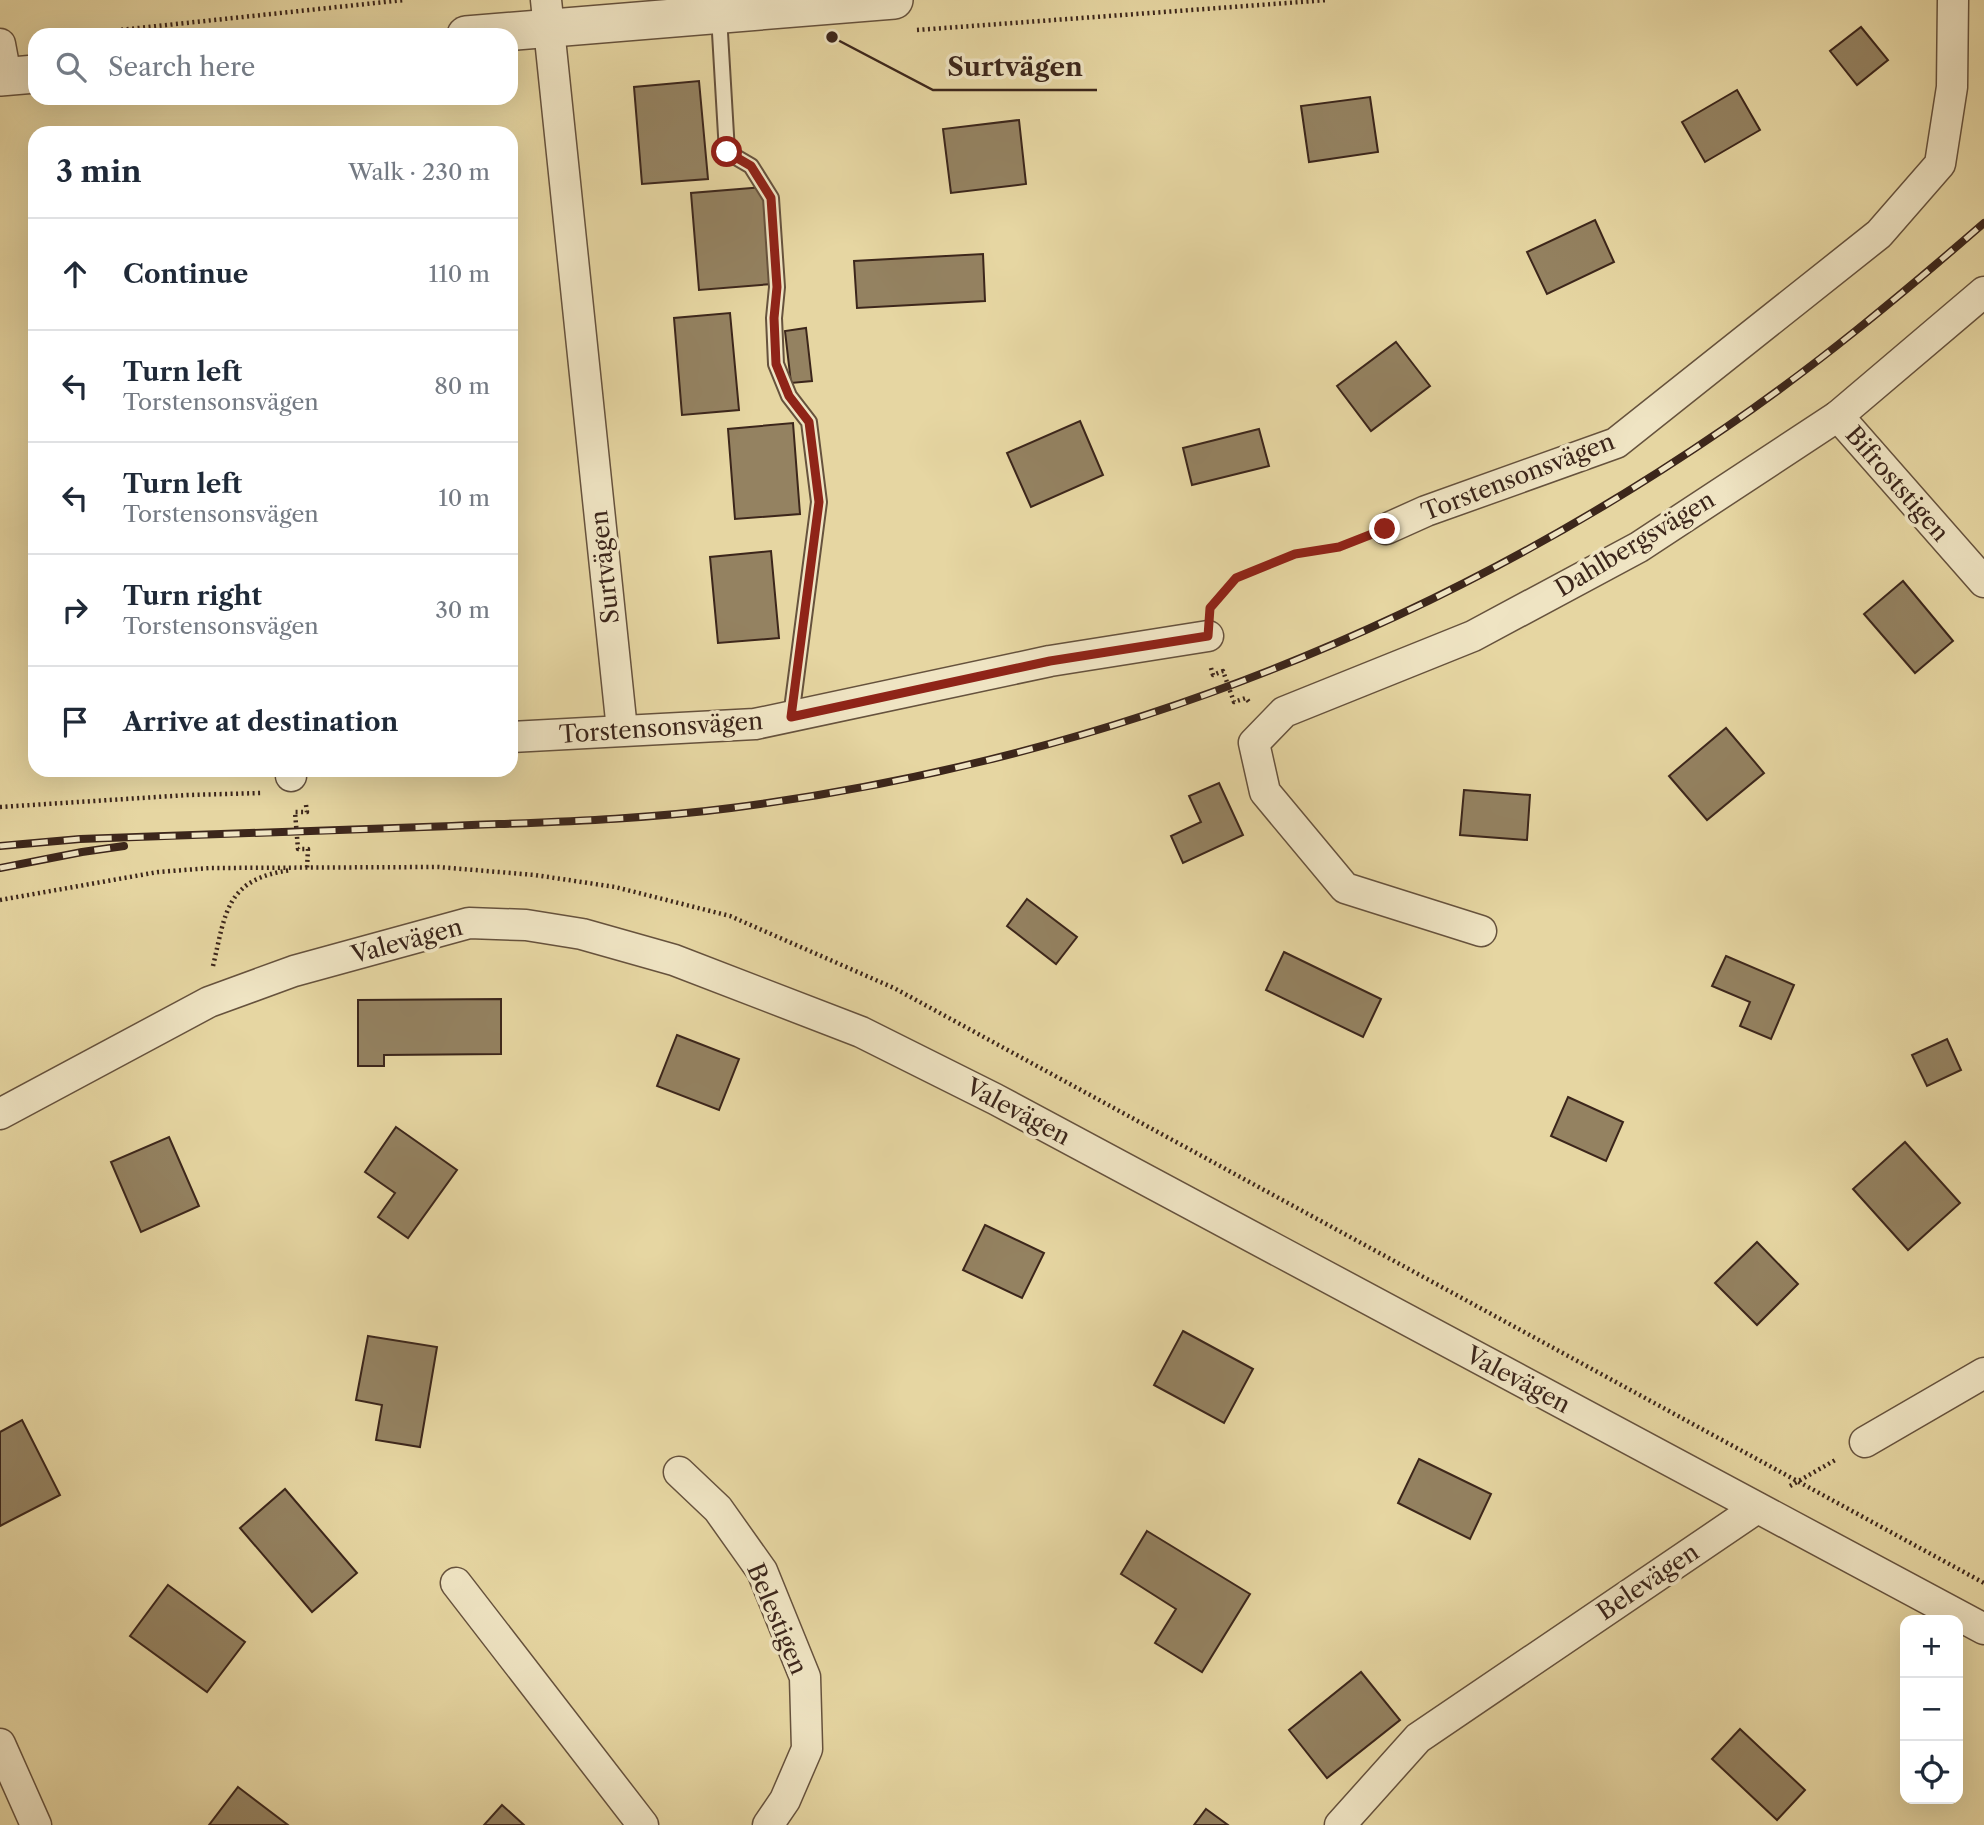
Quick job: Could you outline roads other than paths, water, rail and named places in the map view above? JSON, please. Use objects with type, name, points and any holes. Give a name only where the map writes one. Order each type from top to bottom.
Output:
[{"type":"street","points":[[493,28],[548,14],[719,14],[894,0]]},
{"type":"street","name":"Torstensonsvägen","points":[[1385,529],[1426,511],[1616,443],[1879,234],[1940,164],[1952,87],[1953,0]]},
{"type":"street","name":"Surtvägen","points":[[548,14],[622,730]]},
{"type":"street","name":"Dahlbergsvägen","points":[[1480,931],[1345,888],[1265,792],[1254,743],[1284,712],[1473,636],[1639,547],[1838,416],[1984,292]]},
{"type":"street","name":"Bifroststigen","points":[[1838,416],[1984,582]]},
{"type":"street","name":"Torstensonsvägen","points":[[518,737],[755,724],[1050,661],[1208,636]]},
{"type":"street","name":"Valevägen","points":[[0,1114],[209,1002],[293,971],[469,923],[526,925],[582,934],[674,960],[861,1032],[995,1099],[1984,1629]]},
{"type":"street","points":[[1865,1442],[1984,1373]]},
{"type":"street","name":"Belestigen","points":[[679,1472],[718,1509],[762,1571],[804,1677],[807,1749],[785,1800],[768,1825]]},
{"type":"street","name":"Belevägen","points":[[1340,1825],[1418,1738],[1757,1508]]},
{"type":"street","points":[[456,1583],[643,1825]]},
{"type":"street","points":[[0,1744],[36,1825]]},
{"type":"lane","points":[[719,14],[727,152],[751,166],[771,198],[777,287],[774,318],[776,364],[789,396],[809,422],[819,502],[791,717]]},
{"type":"railway","points":[[0,846],[80,839],[557,822],[696,812],[865,787],[997,758],[1125,722],[1250,678],[1373,627],[1493,568],[1610,502],[1725,428],[1792,380],[1890,303],[1984,223]]},
{"type":"railway","points":[[0,868],[124,846]]},
{"type":"place","name":"Surtvägen","points":[[832,37]]}]
